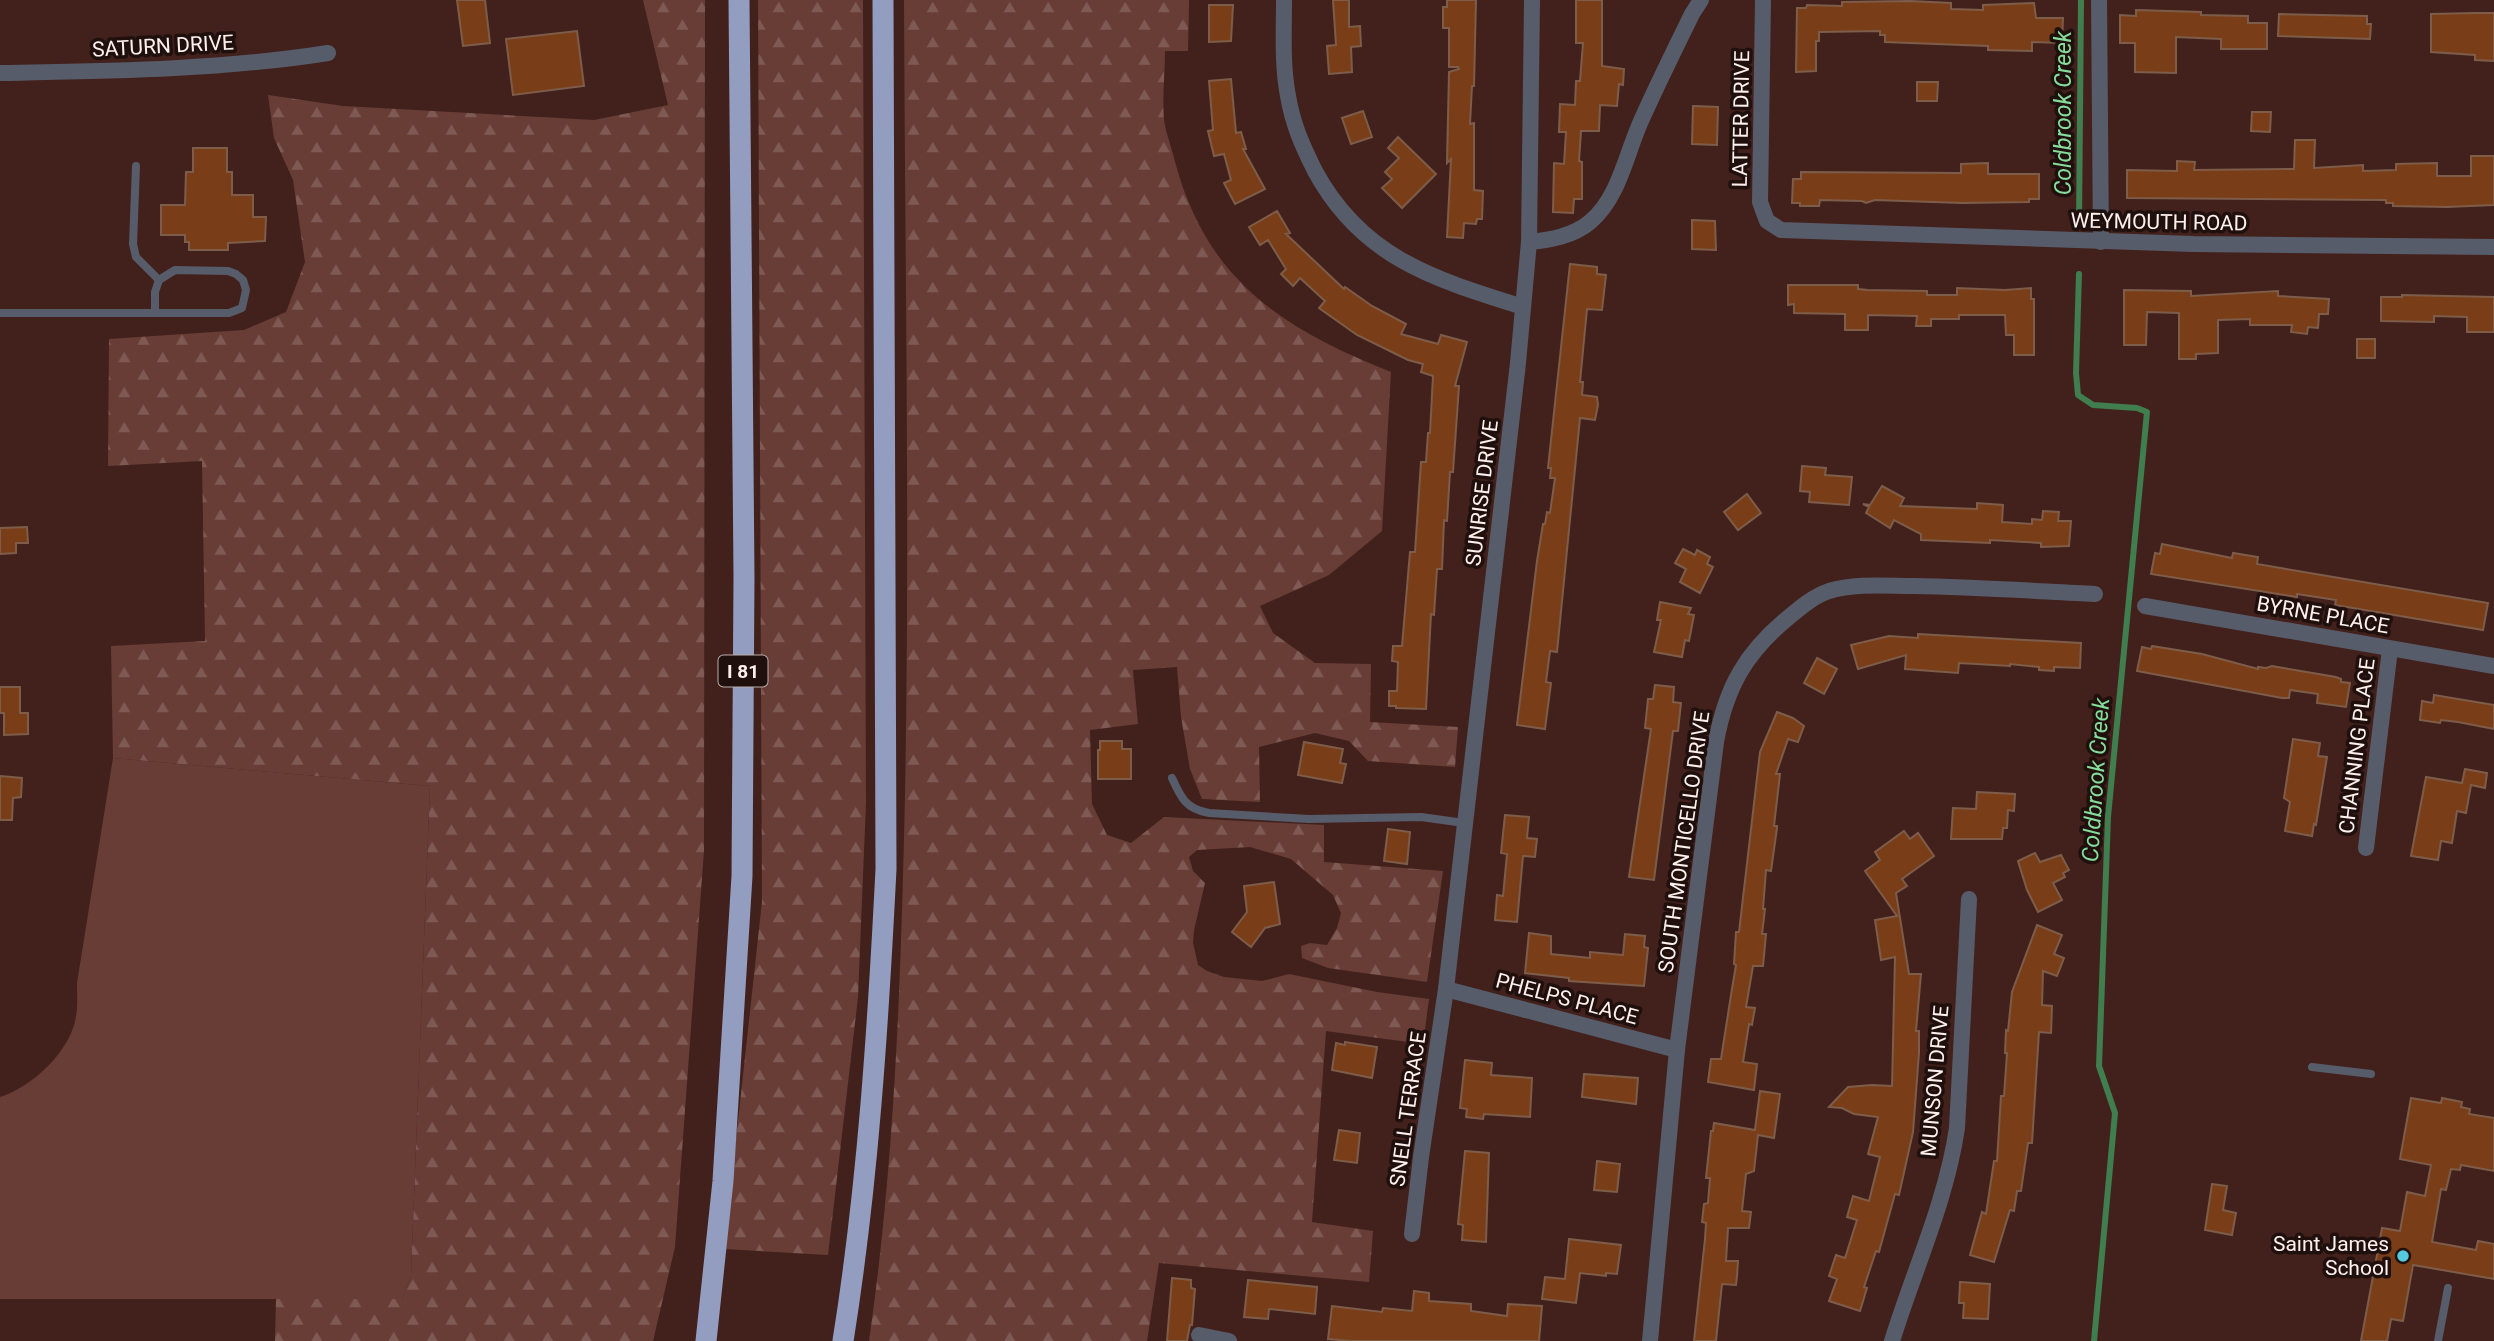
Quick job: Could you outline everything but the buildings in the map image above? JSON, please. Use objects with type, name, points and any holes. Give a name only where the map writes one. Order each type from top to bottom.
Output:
[{"type":"highway","name":"I 81","points":[[706,1341],[723,1181],[742,876],[744,577],[739,0]]},
{"type":"highway","points":[[843,1341],[863,1203],[880,987],[886,869],[883,0]]},
{"type":"street","points":[[1284,0],[1284,67],[1287,95],[1297,136],[1327,193],[1368,239],[1392,256],[1454,285],[1522,307]]},
{"type":"street","name":"SUNRISE DRIVE","points":[[1446,989],[1518,363],[1529,242],[1532,0]]},
{"type":"street","points":[[1529,242],[1545,241],[1573,233],[1591,221],[1609,200],[1640,124],[1692,13],[1701,0]]},
{"type":"street","name":"LATTER DRIVE","points":[[1763,0],[1760,202],[1767,221],[1781,230]]},
{"type":"street","points":[[2099,0],[2101,242]]},
{"type":"street","name":"SATURN DRIVE","points":[[0,73],[137,70],[288,59],[328,53]]},
{"type":"street","name":"WEYMOUTH ROAD","points":[[1781,230],[2101,242],[2494,247]]},
{"type":"street","name":"SOUTH MONTICELLO DRIVE","points":[[1650,1341],[1677,1050],[1716,742],[1721,715],[1733,682],[1748,657],[1778,625],[1804,604],[1828,592],[1860,586],[1945,586],[2095,594]]},
{"type":"street","name":"BYRNE PLACE","points":[[2145,606],[2494,666]]},
{"type":"street","name":"CHANNING PLACE","points":[[2366,848],[2390,649]]},
{"type":"street","name":"MUNSON DRIVE","points":[[1892,1341],[1936,1213],[1952,1157],[1957,1128],[1969,899]]},
{"type":"street","name":"PHELPS PLACE","points":[[1446,989],[1677,1050]]},
{"type":"street","name":"SNELL TERRACE","points":[[1412,1234],[1446,989]]},
{"type":"street","points":[[1199,1335],[1229,1341]]},
{"type":"lane","points":[[136,166],[132,244],[136,257],[159,280]]},
{"type":"lane","points":[[0,313],[155,313],[229,313],[242,308],[247,290],[243,280],[228,271],[175,270],[159,280],[155,292],[155,313]]},
{"type":"lane","points":[[1172,778],[1187,805],[1209,813],[1309,819],[1421,817],[1464,823]]},
{"type":"lane","points":[[2312,1067],[2371,1074]]},
{"type":"lane","points":[[2438,1341],[2448,1288]]},
{"type":"green space","points":[[643,0],[705,0],[704,850],[675,1247],[653,1341],[275,1341],[276,1299],[402,1299],[411,1276],[430,786],[113,758],[111,646],[205,641],[202,461],[108,466],[109,339],[244,330],[286,312],[305,262],[293,180],[274,138],[268,95],[343,106],[594,120],[668,105]]},
{"type":"green space","points":[[758,0],[863,0],[866,803],[858,997],[828,1255],[724,1249],[762,902]]},
{"type":"green space","points":[[904,0],[1189,0],[1188,51],[1165,51],[1164,120],[1189,203],[1207,239],[1229,269],[1254,296],[1284,318],[1316,338],[1391,372],[1382,531],[1329,575],[1260,606],[1273,633],[1315,663],[1371,664],[1370,722],[1458,727],[1455,767],[1368,761],[1349,741],[1315,733],[1259,747],[1260,802],[1202,799],[1190,769],[1181,717],[1177,667],[1133,670],[1138,724],[1090,730],[1092,804],[1107,835],[1131,843],[1164,817],[1324,825],[1324,862],[1443,871],[1427,982],[1328,968],[1302,958],[1301,946],[1310,943],[1327,945],[1337,928],[1341,913],[1333,895],[1291,859],[1250,847],[1197,850],[1189,857],[1193,871],[1205,883],[1193,943],[1198,965],[1207,971],[1224,977],[1262,981],[1289,974],[1377,992],[1429,999],[1423,1044],[1326,1031],[1312,1222],[1373,1231],[1369,1282],[1159,1263],[1147,1341],[869,1341],[891,1137],[903,864],[907,597]]},
{"type":"green space","points":[[113,758],[430,786],[411,1276],[402,1299],[0,1299],[0,1097],[24,1085],[48,1066],[67,1042],[73,1029],[77,1008],[77,983]]},
{"type":"waterway","name":"Coldbrook Creek","points":[[2079,225],[2081,0]]},
{"type":"waterway","name":"Coldbrook Creek","points":[[2079,274],[2076,373],[2078,395],[2093,405],[2137,408],[2147,412],[2108,817],[2099,1066],[2115,1113],[2094,1341]]},
{"type":"place","name":"Saint James School","points":[[2403,1256]]}]
